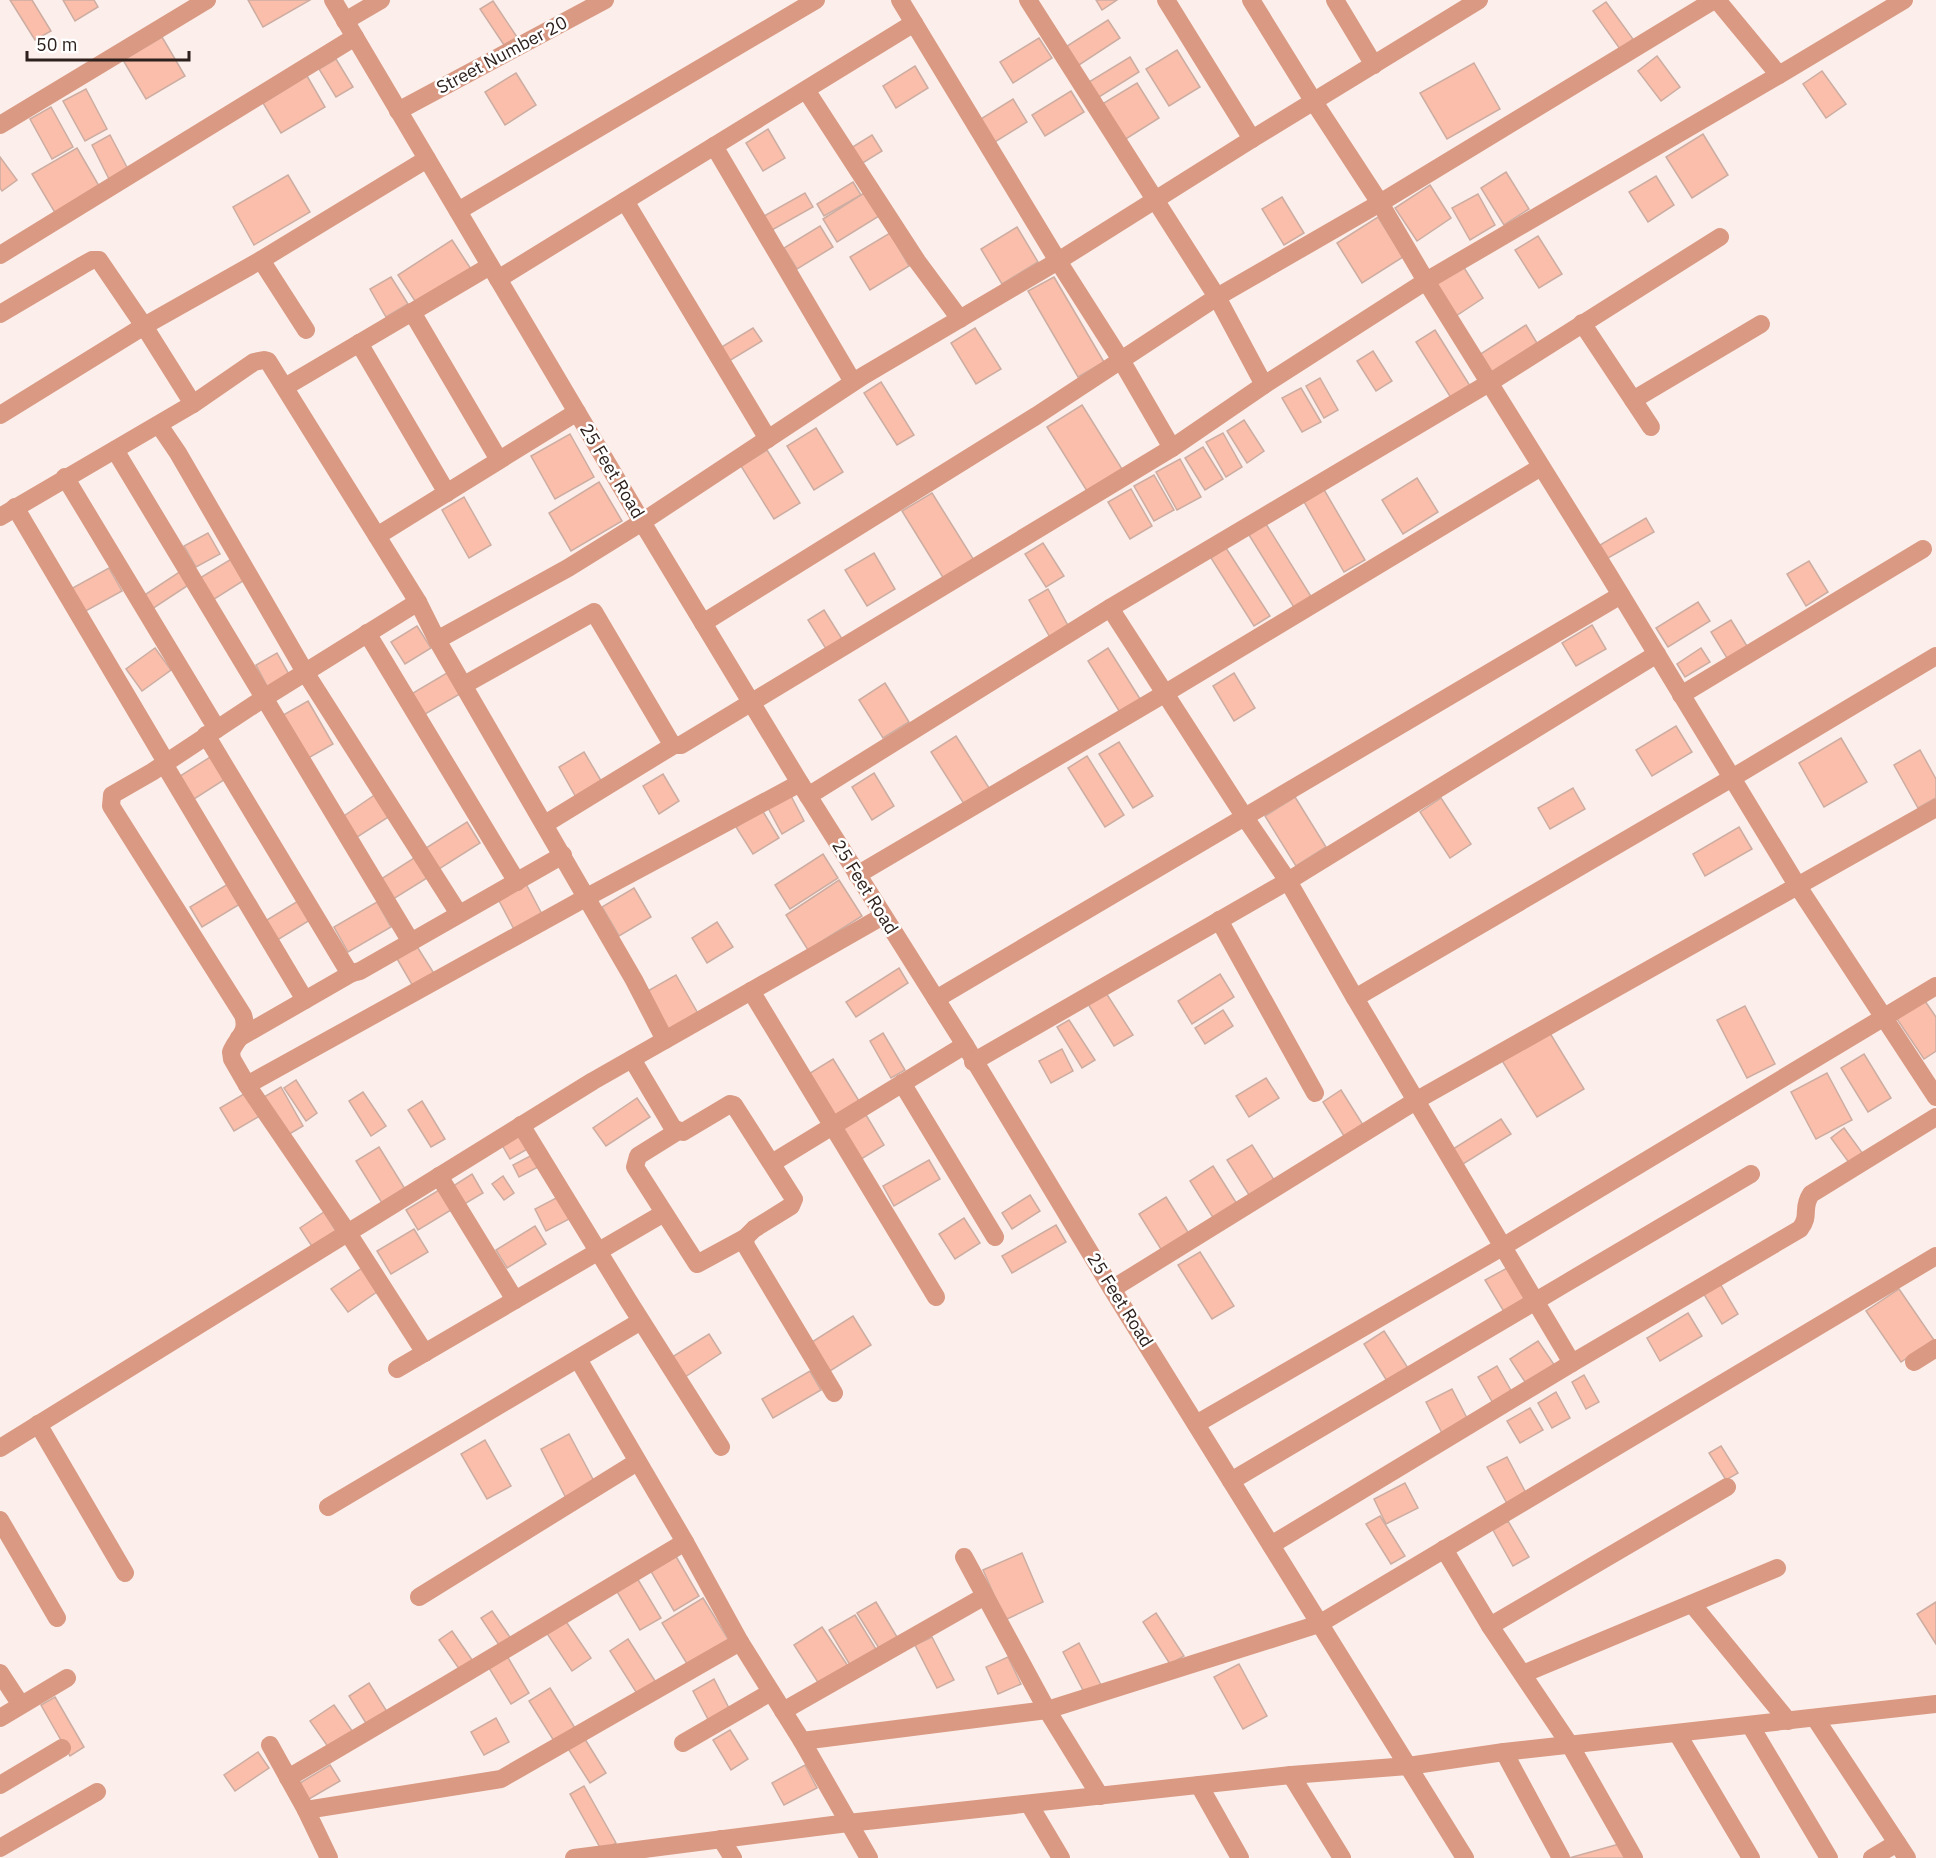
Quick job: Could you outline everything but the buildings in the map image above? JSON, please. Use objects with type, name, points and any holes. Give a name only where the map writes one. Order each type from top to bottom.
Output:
[{"type":"street","points":[[0,125],[207,0]]},
{"type":"street","name":"25 Feet Road","points":[[333,0],[642,522],[804,789],[936,999],[1465,1858]]},
{"type":"street","points":[[0,255],[350,29],[381,0]]},
{"type":"street","name":"Street Number 20","points":[[398,111],[605,0]]},
{"type":"street","points":[[458,211],[816,0]]},
{"type":"street","points":[[1028,0],[1217,297],[1264,385]]},
{"type":"street","points":[[1166,0],[1252,140]]},
{"type":"street","points":[[1251,0],[1380,203],[1797,885],[1936,1097]]},
{"type":"street","points":[[1335,0],[1374,65]]},
{"type":"street","points":[[437,640],[568,568],[854,382],[1059,261],[1479,0]]},
{"type":"street","points":[[703,623],[1036,416],[1217,297],[1380,203],[1715,0],[1779,75]]},
{"type":"street","points":[[545,824],[674,745],[681,745],[752,703],[1172,448],[1264,385],[1426,281],[1905,0]]},
{"type":"street","points":[[902,1],[1121,360],[1172,448]]},
{"type":"street","points":[[285,387],[412,312],[494,272],[624,201],[914,23]]},
{"type":"street","points":[[806,90],[917,261],[960,319]]},
{"type":"street","points":[[714,146],[854,382]]},
{"type":"street","points":[[0,416],[144,326],[261,260],[427,159]]},
{"type":"street","points":[[624,201],[768,439]]},
{"type":"street","points":[[248,1085],[587,897],[804,789],[1489,383],[1720,237]]},
{"type":"street","points":[[0,314],[83,265],[99,260],[193,404]]},
{"type":"street","points":[[261,260],[306,330]]},
{"type":"street","points":[[412,312],[499,460]]},
{"type":"street","points":[[1582,323],[1651,427]]},
{"type":"street","points":[[1633,400],[1761,324]]},
{"type":"street","points":[[359,343],[447,493]]},
{"type":"street","points":[[305,1000],[165,763],[8,512],[65,477],[159,425],[254,363],[264,360],[268,361],[285,387],[418,602],[437,640],[634,980],[665,1040]]},
{"type":"street","points":[[377,536],[577,412]]},
{"type":"street","points":[[159,425],[178,453],[305,672],[459,914]]},
{"type":"street","points":[[115,450],[411,942]]},
{"type":"street","points":[[857,875],[1164,694],[1541,467]]},
{"type":"street","points":[[65,477],[347,969],[352,973]]},
{"type":"street","points":[[1681,695],[1923,549]]},
{"type":"street","points":[[936,999],[1621,595]]},
{"type":"street","points":[[418,602],[112,795],[111,806],[243,1015],[245,1028],[231,1052],[232,1059],[425,1353]]},
{"type":"street","points":[[1110,608],[1288,881],[1572,1363]]},
{"type":"street","points":[[464,685],[594,612],[674,745]]},
{"type":"street","points":[[367,633],[517,882]]},
{"type":"street","points":[[973,1062],[1288,881],[1657,654]]},
{"type":"street","points":[[1355,998],[1936,656]]},
{"type":"street","points":[[1113,1289],[1417,1100],[1936,808]]},
{"type":"street","points":[[239,1038],[563,855]]},
{"type":"street","points":[[0,1448],[521,1125],[883,916]]},
{"type":"street","points":[[1219,920],[1316,1093]]},
{"type":"street","points":[[1196,1424],[1504,1246],[1936,986]]},
{"type":"street","points":[[751,991],[936,1297]]},
{"type":"street","points":[[771,1163],[964,1045]]},
{"type":"street","points":[[632,1059],[673,1128],[678,1131],[682,1132],[730,1104],[734,1105],[794,1199],[791,1206],[754,1229],[745,1238],[697,1264],[635,1167],[638,1156],[678,1131]]},
{"type":"street","points":[[902,1083],[995,1237]]},
{"type":"street","points":[[1271,1545],[1572,1363],[1800,1229],[1805,1222],[1805,1203],[1811,1194],[1936,1117]]},
{"type":"street","points":[[521,1125],[721,1447]]},
{"type":"street","points":[[1231,1480],[1751,1174]]},
{"type":"street","points":[[439,1176],[515,1300]]},
{"type":"street","points":[[397,1369],[664,1213]]},
{"type":"street","points":[[745,1238],[746,1246],[834,1393]]},
{"type":"street","points":[[802,1741],[1047,1710],[1319,1623],[1936,1256]]},
{"type":"street","points":[[328,1507],[641,1321]]},
{"type":"street","points":[[1914,1362],[1936,1348]]},
{"type":"street","points":[[578,1359],[740,1642],[802,1741],[869,1858]]},
{"type":"street","points":[[38,1424],[124,1573]]},
{"type":"street","points":[[419,1597],[637,1462]]},
{"type":"street","points":[[1490,1626],[1726,1487]]},
{"type":"street","points":[[0,1520],[57,1618]]},
{"type":"street","points":[[288,1778],[684,1542]]},
{"type":"street","points":[[1444,1548],[1490,1626],[1570,1745],[1635,1858]]},
{"type":"street","points":[[964,1557],[1047,1710],[1100,1796]]},
{"type":"street","points":[[1523,1674],[1777,1568]]},
{"type":"street","points":[[783,1711],[985,1596]]},
{"type":"street","points":[[1692,1604],[1788,1721]]},
{"type":"street","points":[[306,1810],[501,1779],[740,1642]]},
{"type":"street","points":[[0,1673],[21,1705]]},
{"type":"street","points":[[0,1718],[67,1678]]},
{"type":"street","points":[[683,1743],[771,1692]]},
{"type":"street","points":[[574,1858],[848,1823],[1029,1803],[1291,1775],[1408,1766],[1504,1752],[1815,1718],[1933,1709]]},
{"type":"street","points":[[1815,1718],[1902,1850],[1872,1858]]},
{"type":"street","points":[[1750,1725],[1829,1858]]},
{"type":"street","points":[[1677,1733],[1751,1858]]},
{"type":"street","points":[[270,1745],[306,1810],[329,1858]]},
{"type":"street","points":[[0,1785],[62,1748]]},
{"type":"street","points":[[1504,1752],[1561,1858]]},
{"type":"street","points":[[1291,1775],[1342,1858]]},
{"type":"street","points":[[1199,1785],[1240,1858]]},
{"type":"street","points":[[0,1848],[96,1792]]},
{"type":"street","points":[[1029,1803],[1061,1858]]},
{"type":"street","points":[[721,1839],[733,1858]]}]
